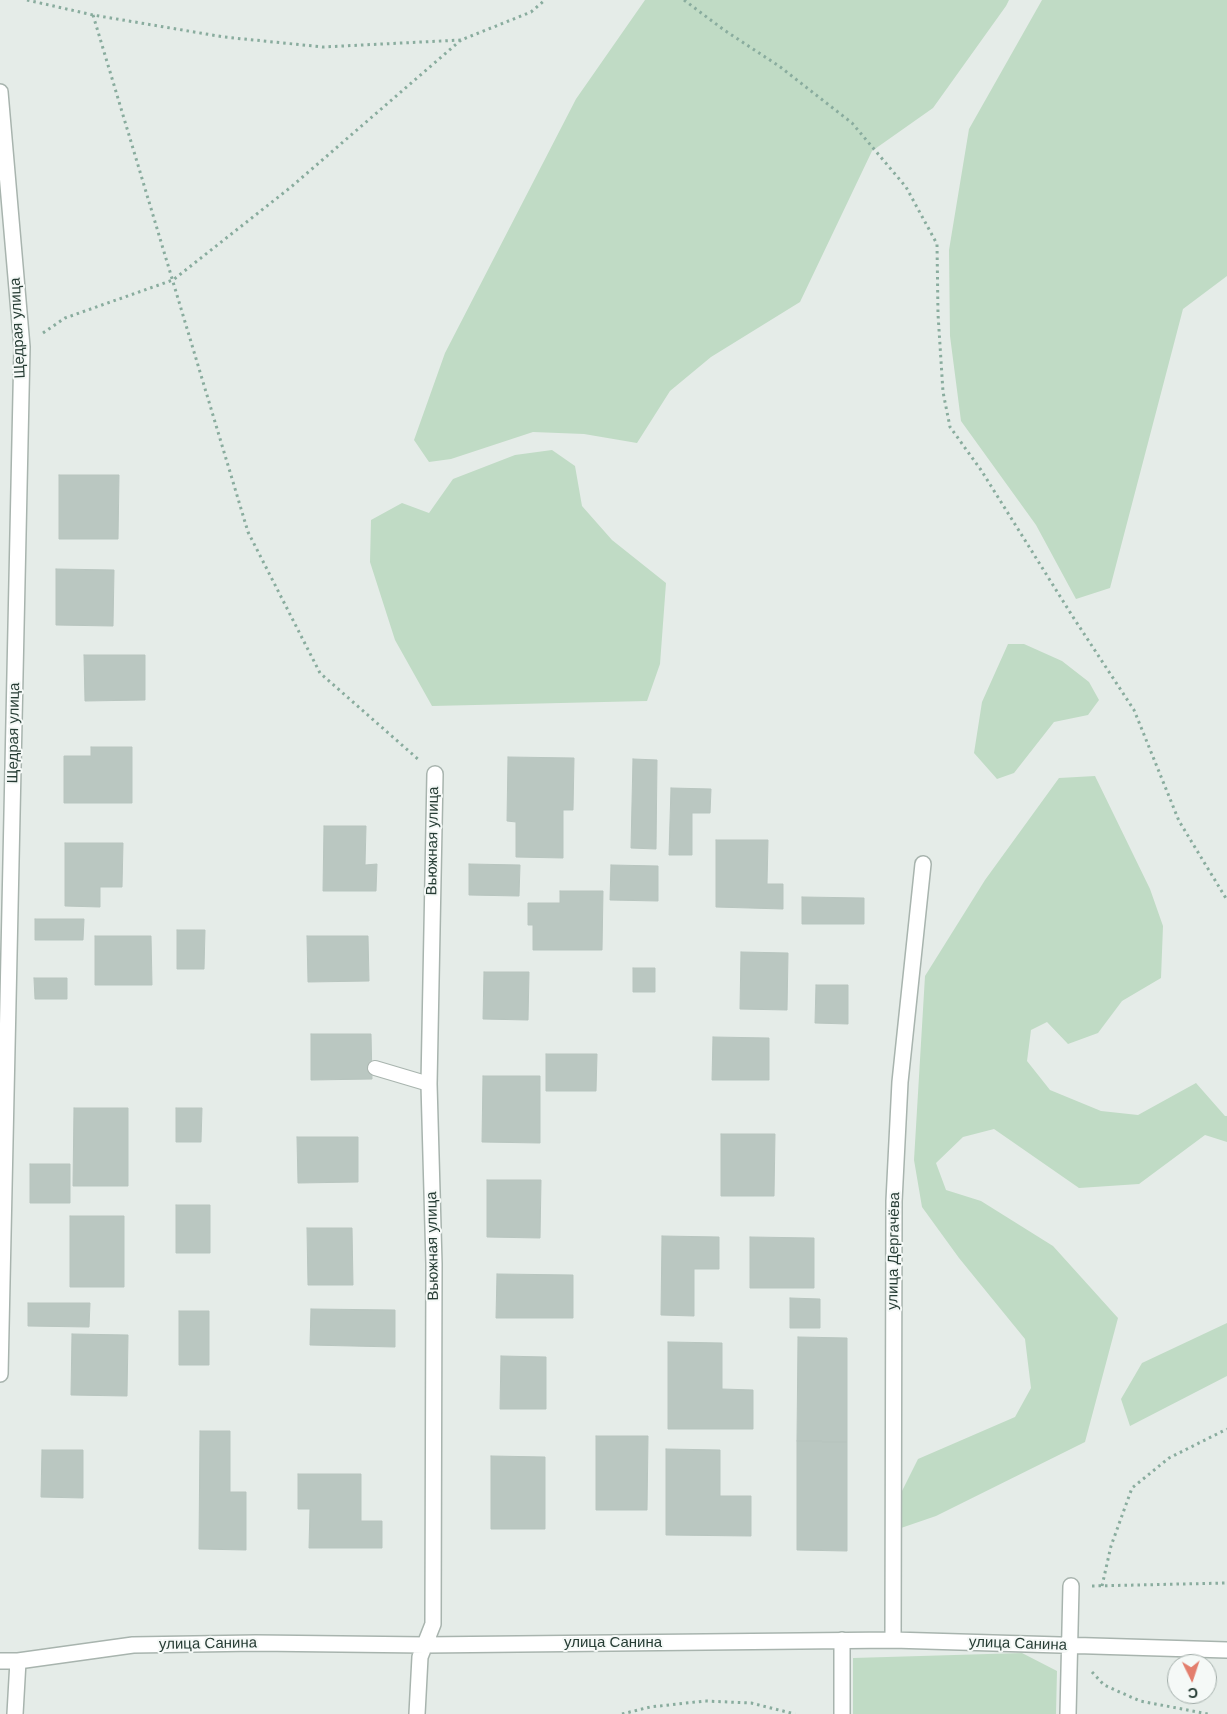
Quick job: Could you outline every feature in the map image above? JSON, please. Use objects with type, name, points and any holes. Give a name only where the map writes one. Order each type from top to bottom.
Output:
[{"type":"street","name":"Щедрая улица","points":[[0,92],[22,347],[0,1374]]},
{"type":"street","name":"Вьюжная улица","points":[[417,1714],[420,1657],[433,1624],[434,1264],[429,1084],[434,774]]},
{"type":"street","name":"улица Дергачёва","points":[[893,1640],[894,1201],[900,1082],[923,864]]},
{"type":"street","points":[[1068,1714],[1071,1586]]},
{"type":"street","points":[[842,1640],[842,1714]]},
{"type":"street","name":"улица Санина","points":[[0,1661],[18,1661],[133,1645],[256,1643],[425,1644],[893,1640],[1227,1650]]},
{"type":"street","points":[[15,1714],[18,1661]]},
{"type":"lane","points":[[376,1068],[429,1084]]},
{"type":"path","points":[[27,0],[93,15],[224,37],[323,47],[461,40],[532,12],[545,0]]},
{"type":"path","points":[[684,0],[724,30],[779,66],[852,123],[906,187],[937,244],[938,314],[943,392],[950,427],[981,470],[1134,710],[1179,821],[1227,900]]},
{"type":"path","points":[[93,15],[248,532],[320,673],[434,774]]},
{"type":"path","points":[[22,347],[65,318],[173,280],[291,187],[461,40]]},
{"type":"path","points":[[1102,1586],[1111,1546],[1132,1488],[1169,1458],[1227,1428]]},
{"type":"path","points":[[1071,1586],[1227,1583]]},
{"type":"path","points":[[1069,1646],[1104,1685],[1140,1701],[1208,1714]]},
{"type":"path","points":[[622,1714],[650,1706],[705,1701],[751,1703],[795,1714]]},
{"type":"green space","points":[[645,0],[1009,0],[933,108],[872,151],[800,302],[711,357],[670,391],[637,443],[584,434],[533,432],[451,459],[429,462],[414,440],[445,353],[576,99]]},
{"type":"green space","points":[[1042,0],[1227,0],[1227,276],[1183,309],[1110,588],[1076,599],[1036,525],[961,421],[950,336],[949,250],[969,129]]},
{"type":"green space","points":[[552,450],[575,466],[582,506],[612,540],[666,583],[660,664],[647,701],[432,706],[395,640],[370,562],[371,520],[402,503],[429,513],[453,479],[515,455]]},
{"type":"green space","points":[[1008,644],[1024,644],[1062,661],[1089,682],[1099,700],[1088,715],[1054,722],[1014,773],[997,779],[974,753],[982,702]]},
{"type":"green space","points":[[1095,776],[1150,889],[1163,926],[1161,978],[1122,1001],[1098,1033],[1068,1044],[1047,1022],[1031,1030],[1027,1061],[1050,1090],[1101,1111],[1138,1115],[1196,1083],[1227,1116],[1227,1142],[1205,1135],[1139,1184],[1079,1188],[994,1129],[963,1137],[936,1163],[946,1190],[981,1201],[1053,1246],[1118,1318],[1085,1442],[936,1516],[901,1528],[899,1497],[918,1459],[1015,1417],[1031,1388],[1025,1339],[959,1258],[922,1207],[914,1160],[925,976],[985,880],[1059,778]]},
{"type":"green space","points":[[1227,1323],[1227,1376],[1130,1426],[1121,1399],[1142,1363]]},
{"type":"green space","points":[[1022,1653],[1057,1671],[1056,1714],[853,1714],[853,1658]]},
{"type":"building","points":[[59,475],[119,475],[118,539],[59,539]]},
{"type":"building","points":[[56,569],[114,570],[113,626],[56,625]]},
{"type":"building","points":[[84,655],[145,655],[145,700],[85,701]]},
{"type":"building","points":[[91,747],[132,747],[132,803],[64,803],[64,756],[91,756]]},
{"type":"building","points":[[508,757],[574,758],[573,810],[563,810],[563,858],[516,857],[516,822],[507,821]]},
{"type":"building","points":[[633,759],[657,760],[656,849],[631,848]]},
{"type":"building","points":[[671,788],[711,789],[710,813],[692,813],[692,855],[669,855]]},
{"type":"building","points":[[324,826],[366,826],[365,865],[377,864],[376,891],[323,891]]},
{"type":"building","points":[[716,840],[768,840],[767,884],[783,884],[783,909],[716,907]]},
{"type":"building","points":[[65,843],[123,843],[122,887],[100,887],[100,907],[65,906]]},
{"type":"building","points":[[469,864],[520,865],[519,896],[469,895]]},
{"type":"building","points":[[611,865],[658,866],[658,901],[610,900]]},
{"type":"building","points":[[560,891],[603,891],[602,950],[533,950],[533,925],[528,925],[528,903],[560,903]]},
{"type":"building","points":[[802,897],[864,898],[864,924],[802,924]]},
{"type":"building","points":[[35,919],[84,919],[83,940],[35,940]]},
{"type":"building","points":[[177,930],[205,930],[204,969],[177,969]]},
{"type":"building","points":[[95,936],[151,936],[152,985],[95,985]]},
{"type":"building","points":[[307,936],[368,936],[369,981],[308,982]]},
{"type":"building","points":[[741,952],[788,953],[787,1010],[740,1009]]},
{"type":"building","points":[[633,968],[655,968],[655,992],[633,992]]},
{"type":"building","points":[[484,972],[529,972],[528,1020],[483,1019]]},
{"type":"building","points":[[34,978],[67,978],[67,999],[35,999]]},
{"type":"building","points":[[816,985],[848,985],[848,1024],[815,1023]]},
{"type":"building","points":[[311,1034],[371,1034],[372,1079],[311,1080]]},
{"type":"building","points":[[713,1037],[769,1038],[769,1080],[712,1080]]},
{"type":"building","points":[[546,1054],[597,1054],[596,1091],[546,1091]]},
{"type":"building","points":[[483,1076],[540,1076],[540,1143],[482,1142]]},
{"type":"building","points":[[74,1108],[128,1108],[128,1186],[73,1186]]},
{"type":"building","points":[[176,1108],[202,1108],[201,1142],[176,1142]]},
{"type":"building","points":[[721,1134],[775,1134],[774,1196],[721,1196]]},
{"type":"building","points":[[297,1137],[358,1137],[358,1182],[298,1183]]},
{"type":"building","points":[[30,1164],[70,1164],[70,1203],[30,1203]]},
{"type":"building","points":[[487,1180],[541,1180],[540,1238],[487,1237]]},
{"type":"building","points":[[176,1205],[210,1205],[210,1253],[176,1253]]},
{"type":"building","points":[[70,1216],[124,1216],[124,1287],[70,1287]]},
{"type":"building","points":[[307,1228],[352,1228],[353,1285],[308,1285]]},
{"type":"building","points":[[662,1236],[719,1237],[719,1269],[694,1269],[694,1316],[661,1315]]},
{"type":"building","points":[[750,1237],[814,1238],[814,1288],[750,1288]]},
{"type":"building","points":[[497,1274],[573,1275],[573,1318],[496,1318]]},
{"type":"building","points":[[790,1298],[820,1299],[820,1328],[790,1328]]},
{"type":"building","points":[[28,1303],[90,1303],[89,1327],[28,1326]]},
{"type":"building","points":[[311,1309],[395,1310],[395,1347],[310,1345]]},
{"type":"building","points":[[179,1311],[209,1311],[209,1365],[179,1365]]},
{"type":"building","points":[[72,1334],[128,1335],[127,1396],[71,1395]]},
{"type":"building","points":[[798,1337],[847,1338],[847,1442],[797,1441]]},
{"type":"building","points":[[668,1342],[722,1343],[722,1389],[753,1390],[753,1429],[668,1429]]},
{"type":"building","points":[[501,1356],[546,1357],[546,1409],[500,1409]]},
{"type":"building","points":[[200,1431],[230,1431],[230,1492],[246,1492],[246,1550],[199,1549]]},
{"type":"building","points":[[596,1436],[648,1436],[647,1510],[596,1510]]},
{"type":"building","points":[[797,1441],[847,1442],[847,1551],[797,1550]]},
{"type":"building","points":[[666,1449],[720,1450],[720,1496],[751,1496],[751,1536],[666,1535]]},
{"type":"building","points":[[42,1450],[83,1450],[83,1498],[41,1497]]},
{"type":"building","points":[[491,1456],[545,1457],[545,1529],[491,1529]]},
{"type":"building","points":[[298,1474],[361,1474],[361,1521],[382,1521],[382,1548],[309,1548],[310,1509],[298,1509]]}]
